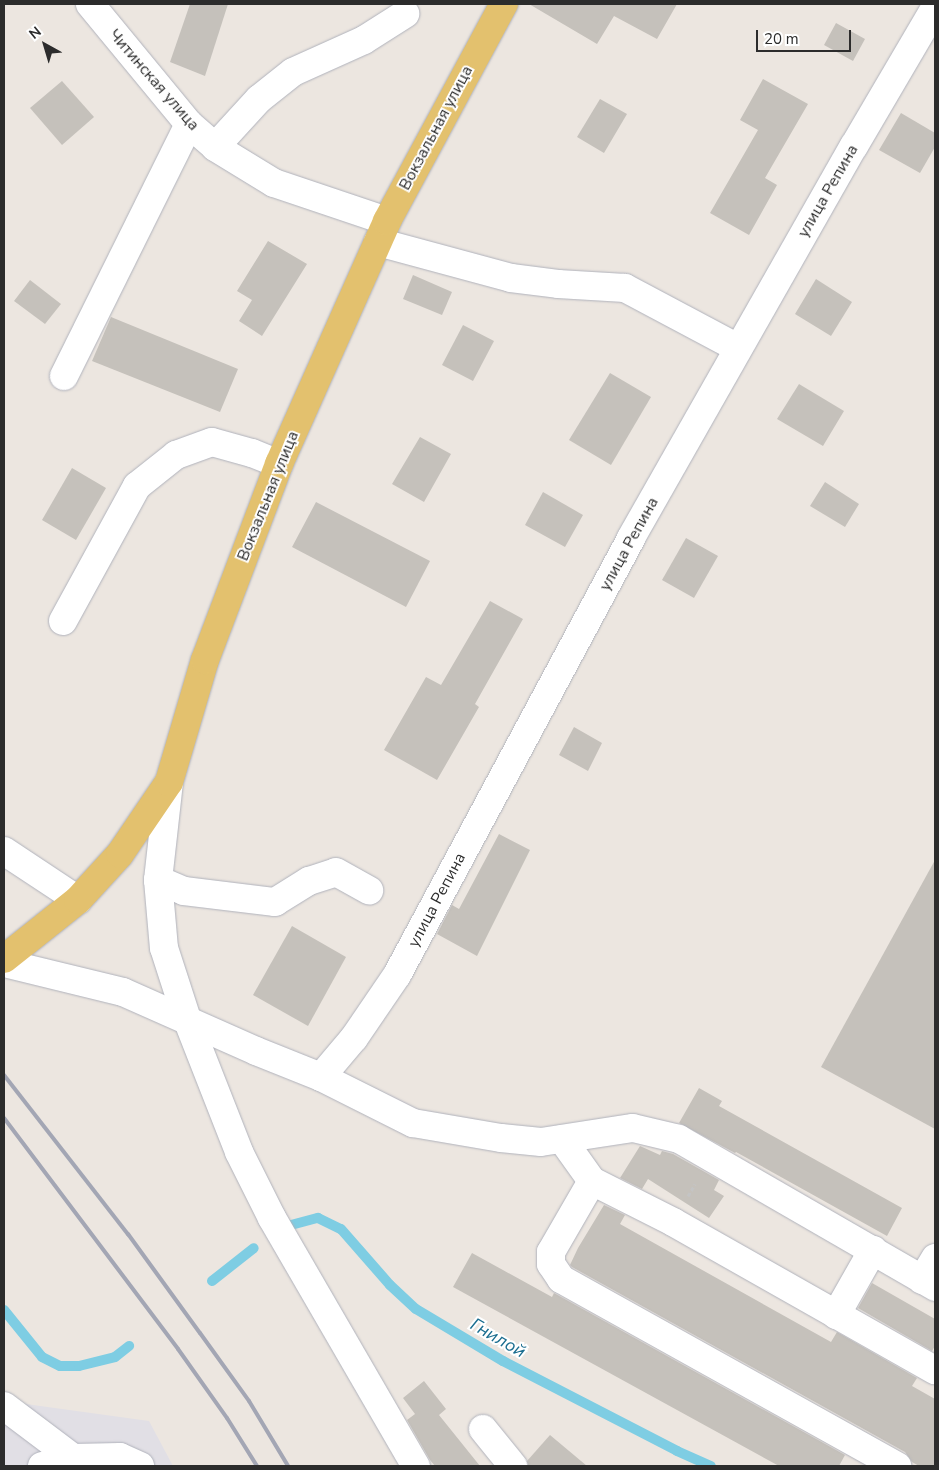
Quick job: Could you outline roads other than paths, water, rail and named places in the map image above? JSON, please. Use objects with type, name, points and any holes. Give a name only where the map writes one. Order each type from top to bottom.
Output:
[{"type":"main road","name":"Вокзальная улица","points":[[4,959],[78,900],[120,854],[169,782],[205,660],[279,464],[382,232],[504,4]]},
{"type":"street","name":"Читинская улица","points":[[90,4],[189,124],[215,147],[274,182],[382,232],[511,278],[558,284],[626,288],[738,348]]},
{"type":"street","name":"улица Репина","points":[[321,1077],[354,1038],[397,975],[631,538],[738,348],[935,8]]},
{"type":"street","points":[[215,147],[259,99],[293,72],[364,40],[405,14]]},
{"type":"street","points":[[64,376],[189,124]]},
{"type":"street","points":[[63,621],[137,486],[176,455],[212,442],[252,453],[279,464]]},
{"type":"street","points":[[169,782],[158,880],[164,948],[187,1019],[239,1152],[272,1218],[416,1466]]},
{"type":"street","points":[[4,851],[78,900]]},
{"type":"street","points":[[158,880],[184,891],[275,902],[309,881],[336,872],[369,890]]},
{"type":"street","points":[[4,963],[123,992],[256,1051],[321,1077],[413,1123],[501,1138],[541,1142],[633,1128],[679,1139],[872,1250],[931,1275]]},
{"type":"street","points":[[562,1139],[592,1181],[673,1222],[935,1370]]},
{"type":"street","points":[[592,1181],[551,1252],[551,1264],[561,1278],[897,1466]]},
{"type":"street","points":[[836,1315],[872,1250]]},
{"type":"street","points":[[4,1406],[73,1458]]},
{"type":"street","points":[[483,1429],[514,1466]]},
{"type":"street","points":[[42,1466],[73,1458],[120,1457],[140,1466]]},
{"type":"waterway","name":"Гнилой","points":[[291,1225],[318,1218],[341,1229],[390,1285],[416,1309],[503,1361],[677,1451],[711,1466]]},
{"type":"waterway","name":"Гнилой","points":[[212,1281],[254,1248]]},
{"type":"waterway","name":"Гнилой","points":[[4,1310],[42,1357],[60,1366],[79,1366],[115,1357],[129,1346]]},
{"type":"railway","points":[[4,1075],[128,1234],[200,1333],[249,1401],[288,1466]]},
{"type":"railway","points":[[4,1118],[178,1349],[227,1418],[257,1466]]}]
